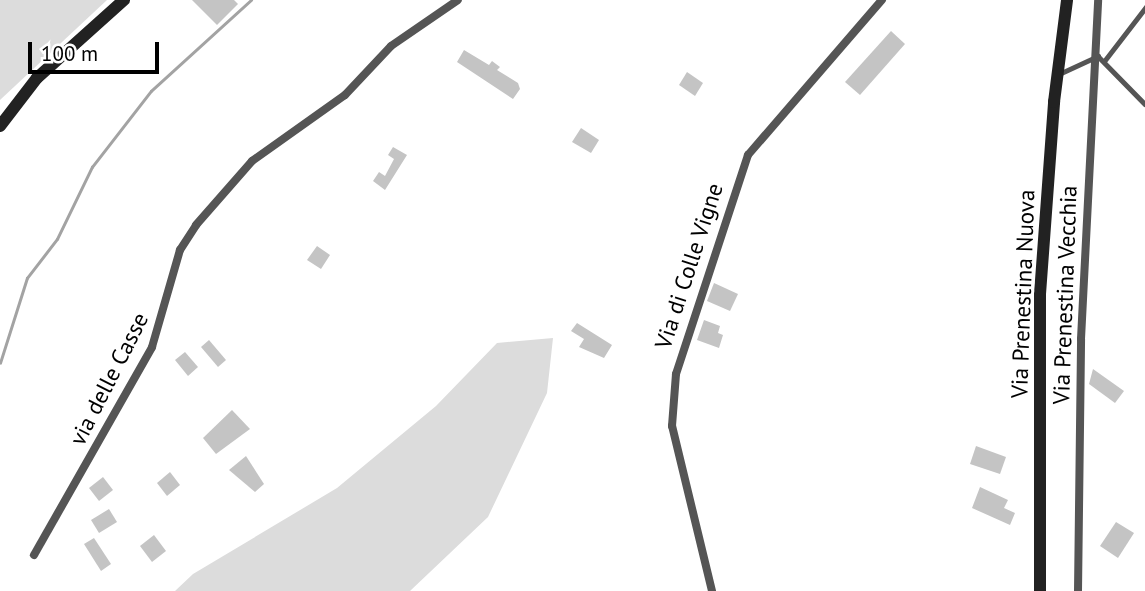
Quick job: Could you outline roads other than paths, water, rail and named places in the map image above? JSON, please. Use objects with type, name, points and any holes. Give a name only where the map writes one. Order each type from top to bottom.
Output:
[{"type":"main road","points":[[0,126],[46,69],[124,0]]},
{"type":"main road","name":"Via Prenestina Nuova","points":[[1040,591],[1040,302],[1056,76],[1067,0]]},
{"type":"street","name":"via delle Casse","points":[[34,555],[152,347],[178,256],[193,229],[252,161],[345,95],[391,46],[457,0]]},
{"type":"street","name":"Via di Colle Vigne","points":[[712,591],[672,426],[676,374],[748,155],[882,0]]},
{"type":"street","name":"Via Prenestina Vecchia","points":[[1079,591],[1081,338],[1098,0]]},
{"type":"lane","points":[[1105,61],[1145,8]]},
{"type":"lane","points":[[1056,76],[1094,56],[1105,61],[1145,104]]},
{"type":"waterway","points":[[0,363],[27,278],[57,239],[92,167],[151,91],[251,0]]}]
